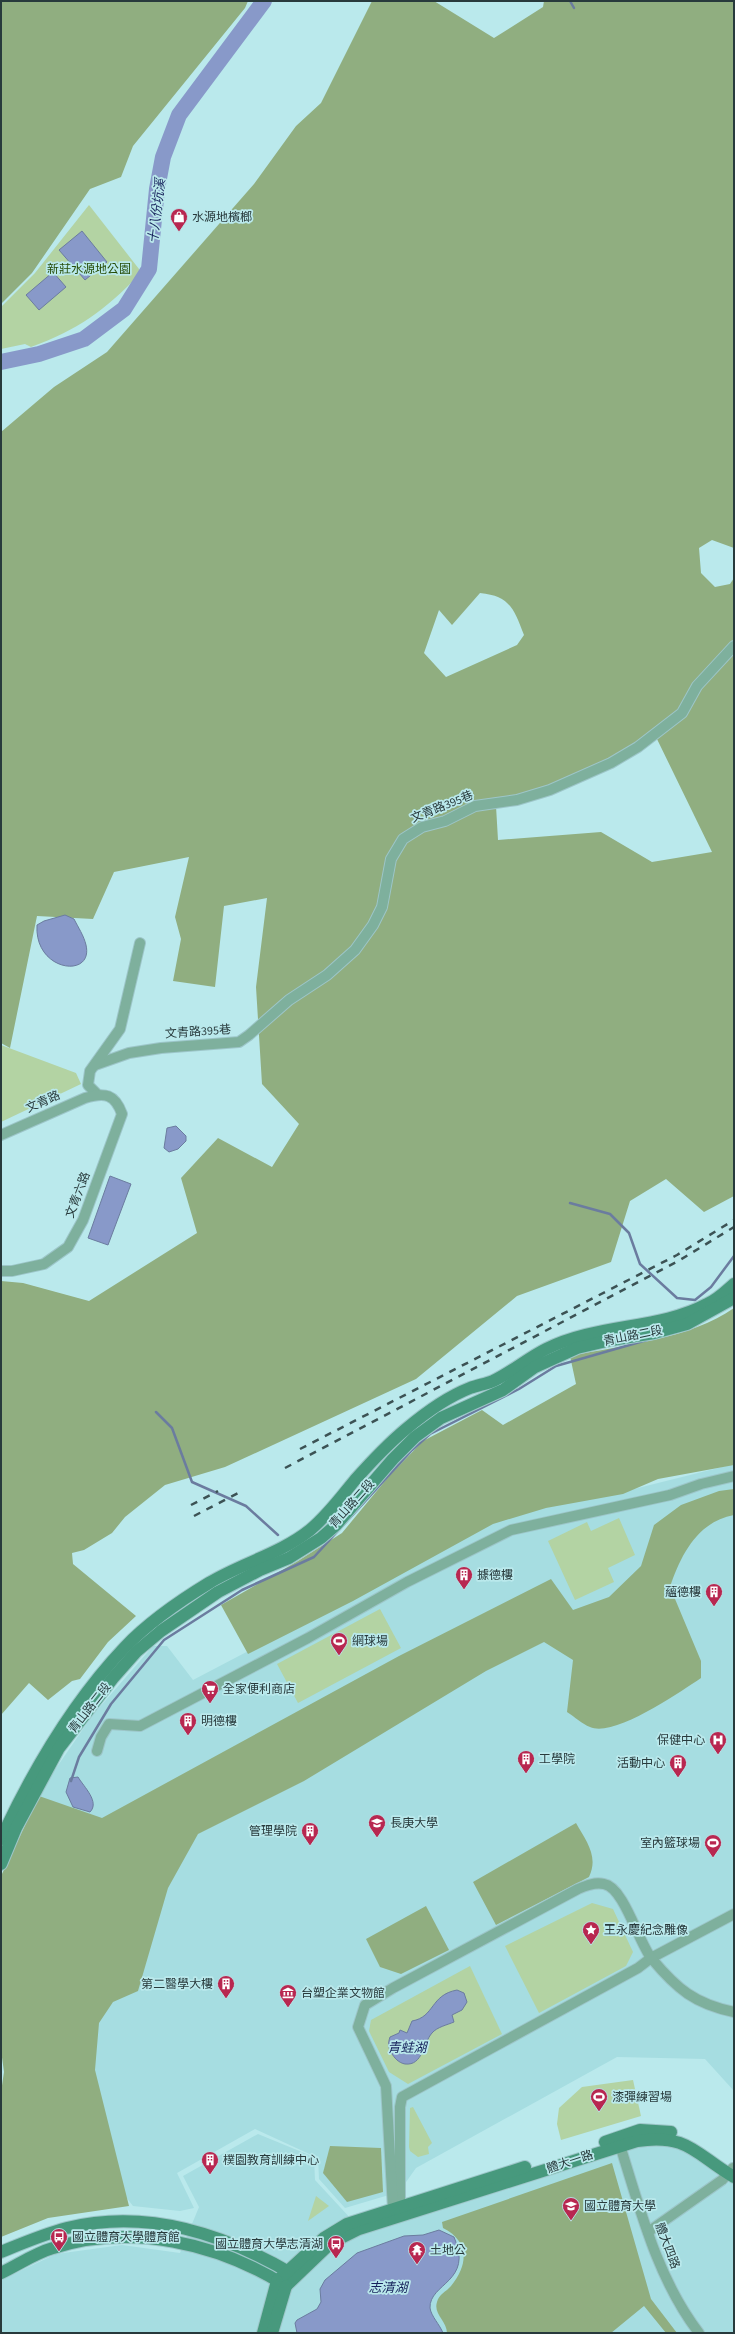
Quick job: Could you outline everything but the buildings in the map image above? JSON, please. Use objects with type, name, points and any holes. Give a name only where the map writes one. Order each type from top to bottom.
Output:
[{"type":"street","name":"文青路395巷","points":[[95,1065],[129,1053],[161,1048],[239,1042],[289,1000],[327,975],[355,950],[373,925],[382,907],[391,859],[403,839],[422,827],[445,821],[475,806],[516,800],[550,790],[611,763],[638,747],[682,713],[697,686],[734,646]]},
{"type":"street","points":[[97,1094],[88,1084],[90,1072],[120,1029],[140,943]]},
{"type":"street","name":"文青路","points":[[1,1135],[97,1094]]},
{"type":"street","name":"文青六路","points":[[1,1271],[12,1271],[44,1264],[68,1248],[77,1234],[122,1114],[118,1103],[110,1096],[97,1094]]},
{"type":"street","name":"青山路二段","points":[[1,1839],[26,1786],[53,1741],[104,1671],[126,1646],[151,1624],[207,1584],[230,1571],[278,1550],[310,1530],[325,1516],[382,1451],[405,1429],[431,1409],[470,1388],[493,1381],[546,1349],[600,1330],[677,1316],[710,1304],[734,1284]]},
{"type":"street","name":"青山路二段","points":[[1,1864],[16,1828],[59,1748],[113,1678],[136,1652],[161,1631],[218,1592],[260,1570],[289,1558],[321,1538],[336,1524],[393,1459],[415,1437],[441,1418],[503,1390],[531,1370],[577,1348],[611,1340],[654,1333],[687,1324],[734,1298]]},
{"type":"street","points":[[97,1751],[101,1737],[109,1724],[140,1726],[308,1638],[407,1582],[511,1530],[670,1496],[701,1484],[734,1476]]},
{"type":"street","points":[[398,2210],[386,2086],[358,2027],[365,2005],[393,1988],[591,1883],[606,1884],[618,1894],[651,1958],[686,1994],[712,2007],[734,2012]]},
{"type":"street","points":[[398,2210],[400,2107],[402,2097],[638,1968],[651,1958],[734,1914]]},
{"type":"street","name":"體大一路","points":[[282,2283],[324,2238],[347,2224],[398,2210],[619,2142],[665,2139],[695,2149],[732,2172]]},
{"type":"street","name":"體大四路","points":[[619,2142],[648,2232],[670,2290],[699,2333]]},
{"type":"street","points":[[648,2232],[702,2195],[732,2172]]},
{"type":"street","points":[[1,2252],[68,2228],[93,2223],[131,2221],[182,2227],[206,2234],[251,2251],[292,2274]]},
{"type":"street","points":[[1,2273],[52,2248],[99,2239],[131,2237],[182,2242],[231,2259],[282,2283]]},
{"type":"street","points":[[262,2333],[282,2283]]},
{"type":"street","points":[[272,2333],[282,2283]]},
{"type":"shaded area","name":"長庚大學","points":[[734,1464],[734,2091],[705,2059],[617,2057],[416,2168],[399,2192],[345,2208],[319,2179],[318,2158],[255,2129],[177,2173],[194,2208],[180,2211],[133,2206],[1,2037],[1,1884],[39,1793],[92,1716],[153,1646],[167,1646],[193,1680],[505,1516],[626,1491]]},
{"type":"shaded area","name":"國立體育大學","points":[[258,2134],[314,2157],[315,2180],[365,2234],[644,2146],[663,2142],[690,2154],[734,2181],[734,2333],[1,2333],[1,2280],[56,2254],[122,2245],[180,2253],[199,2207],[183,2176]]},
{"type":"green space","points":[[1,1],[248,1],[245,8],[133,146],[121,177],[90,189],[32,273],[1,304]]},
{"type":"green space","points":[[372,1],[434,1],[494,38],[543,7],[544,1],[734,1],[734,548],[712,540],[699,548],[701,573],[715,587],[730,584],[734,578],[734,1196],[704,1212],[666,1179],[630,1201],[611,1262],[517,1296],[416,1379],[225,1467],[165,1485],[125,1517],[112,1533],[84,1550],[72,1553],[73,1564],[136,1616],[108,1642],[80,1679],[72,1681],[48,1700],[29,1683],[1,1715],[1,1281],[23,1283],[89,1301],[197,1233],[181,1178],[218,1138],[272,1167],[299,1124],[262,1084],[256,987],[267,898],[224,906],[215,987],[173,981],[181,939],[175,917],[189,857],[114,872],[93,919],[37,916],[10,1048],[1,1043],[1,432],[54,387],[107,352],[254,184],[296,126],[321,103]],"holes":[[[480,593],[498,597],[510,605],[524,635],[517,645],[446,677],[424,653],[439,610],[452,625]],[[656,737],[712,852],[652,862],[601,832],[498,840],[496,806],[617,763]]]},
{"type":"green space","name":"新莊水源地公園","points":[[89,205],[139,269],[140,274],[103,308],[77,326],[31,347],[25,344],[1,349],[1,307],[35,273]]},
{"type":"green space","points":[[1,1045],[76,1073],[81,1084],[1,1122]]},
{"type":"green space","points":[[734,1308],[734,1465],[658,1479],[623,1494],[546,1508],[493,1524],[353,1601],[248,1654],[221,1605],[298,1561],[342,1533],[390,1475],[423,1441],[482,1410],[503,1425],[576,1384],[570,1356],[655,1340],[677,1334],[716,1319]]},
{"type":"green space","points":[[734,1489],[734,1515],[721,1519],[700,1532],[685,1552],[679,1563],[670,1587],[701,1661],[701,1678],[663,1703],[647,1712],[615,1726],[601,1729],[590,1727],[567,1712],[573,1660],[544,1642],[486,1671],[304,1781],[198,1834],[168,1888],[138,1991],[113,2002],[99,2023],[95,2070],[129,2206],[48,2218],[1,2237],[1,2092],[4,2072],[1,2050],[1,1876],[39,1796],[102,1818],[399,1656],[551,1579],[573,1610],[609,1597],[641,1566],[654,1525],[681,1505],[719,1491]]},
{"type":"green space","points":[[619,1518],[635,1555],[608,1568],[614,1582],[575,1600],[548,1541],[587,1522],[591,1531]]},
{"type":"green space","name":"網球場","points":[[380,1609],[401,1648],[298,1703],[277,1664]]},
{"type":"green space","points":[[576,1823],[587,1842],[592,1855],[593,1862],[589,1877],[496,1925],[473,1882]]},
{"type":"green space","points":[[592,1903],[613,1909],[633,1952],[626,1966],[539,2013],[505,1946]]},
{"type":"green space","points":[[426,1906],[449,1950],[401,1974],[380,1967],[366,1939]]},
{"type":"green space","points":[[470,1966],[502,2034],[408,2084],[389,2072],[369,2031],[371,2020]]},
{"type":"green space","name":"漆彈練習場","points":[[633,2080],[641,2116],[561,2140],[557,2124],[559,2108],[582,2087]]},
{"type":"green space","points":[[413,2107],[432,2143],[428,2147],[429,2154],[418,2157],[410,2151],[409,2147],[410,2108]]},
{"type":"green space","points":[[330,2146],[381,2148],[383,2192],[347,2202],[323,2173]]},
{"type":"green space","points":[[612,2163],[651,2299],[677,2333],[666,2333],[644,2306],[611,2333],[447,2333],[436,2306],[439,2297],[457,2278],[461,2269],[464,2254],[458,2239],[452,2233],[443,2228],[442,2222]]},
{"type":"green space","points":[[316,2196],[329,2206],[308,2221]]},
{"type":"water","points":[[82,231],[107,262],[85,280],[59,250]]},
{"type":"water","points":[[53,272],[66,287],[39,310],[26,295]]},
{"type":"water","points":[[65,915],[74,919],[86,945],[86,956],[81,963],[73,966],[63,965],[53,961],[45,953],[39,941],[37,925],[44,921]]},
{"type":"water","points":[[176,1126],[186,1136],[186,1141],[178,1149],[169,1152],[164,1148],[167,1128]]},
{"type":"water","points":[[110,1176],[131,1184],[108,1245],[88,1238]]},
{"type":"water","points":[[78,1777],[92,1799],[93,1808],[90,1812],[73,1807],[66,1792],[70,1778]]},
{"type":"water","name":"青蛙湖","points":[[457,1990],[464,1993],[467,2002],[462,2010],[452,2015],[454,2022],[439,2028],[432,2033],[422,2053],[416,2061],[411,2064],[405,2064],[397,2060],[389,2048],[390,2037],[399,2033],[400,2030],[407,2033],[412,2021],[425,2015],[442,1996]]},
{"type":"water","name":"志清湖","points":[[439,2230],[454,2237],[459,2252],[459,2264],[455,2273],[436,2293],[430,2308],[443,2333],[297,2333],[295,2323],[297,2320],[317,2309],[321,2302],[320,2289],[325,2280],[357,2253],[404,2236],[423,2235]]},
{"type":"waterway","name":"十八份坑溪","points":[[1,362],[39,354],[84,339],[124,309],[149,269],[157,189],[163,157],[179,115],[264,1]]},
{"type":"waterway","points":[[570,1],[574,8]]},
{"type":"waterway","points":[[570,1203],[610,1214],[629,1233],[640,1264],[677,1298],[695,1300],[711,1287],[734,1256]]},
{"type":"waterway","points":[[71,1781],[79,1757],[111,1704],[164,1640],[242,1590],[314,1557],[412,1450],[430,1434],[519,1389],[556,1366],[647,1340]]},
{"type":"waterway","points":[[156,1412],[172,1428],[192,1482],[246,1506],[278,1535]]},
{"type":"railway","points":[[300,1449],[677,1255],[734,1220]]},
{"type":"railway","points":[[285,1468],[680,1260],[734,1227]]},
{"type":"railway","points":[[191,1505],[218,1491]]},
{"type":"railway","points":[[194,1516],[238,1493]]},
{"type":"place","name":"水源地檳榔","points":[[179,232]]},
{"type":"place","name":"據德樓","points":[[464,1590]]},
{"type":"place","name":"蘊德樓","points":[[714,1607]]},
{"type":"place","name":"網球場","points":[[339,1656]]},
{"type":"place","name":"全家便利商店","points":[[210,1704]]},
{"type":"place","name":"明德樓","points":[[188,1736]]},
{"type":"place","name":"保健中心","points":[[718,1755]]},
{"type":"place","name":"工學院","points":[[526,1774]]},
{"type":"place","name":"活動中心","points":[[678,1778]]},
{"type":"place","name":"長庚大學","points":[[377,1838]]},
{"type":"place","name":"管理學院","points":[[310,1846]]},
{"type":"place","name":"室內籃球場","points":[[713,1858]]},
{"type":"place","name":"王永慶紀念雕像","points":[[591,1945]]},
{"type":"place","name":"第二醫學大樓","points":[[226,1999]]},
{"type":"place","name":"台塑企業文物館","points":[[288,2008]]},
{"type":"place","name":"漆彈練習場","points":[[599,2112]]},
{"type":"place","name":"樸園教育訓練中心","points":[[210,2175]]},
{"type":"place","name":"國立體育大學","points":[[571,2221]]},
{"type":"place","name":"國立體育大學體育館","points":[[59,2252]]},
{"type":"place","name":"國立體育大學志清湖","points":[[336,2259]]},
{"type":"place","name":"土地公","points":[[417,2265]]}]
